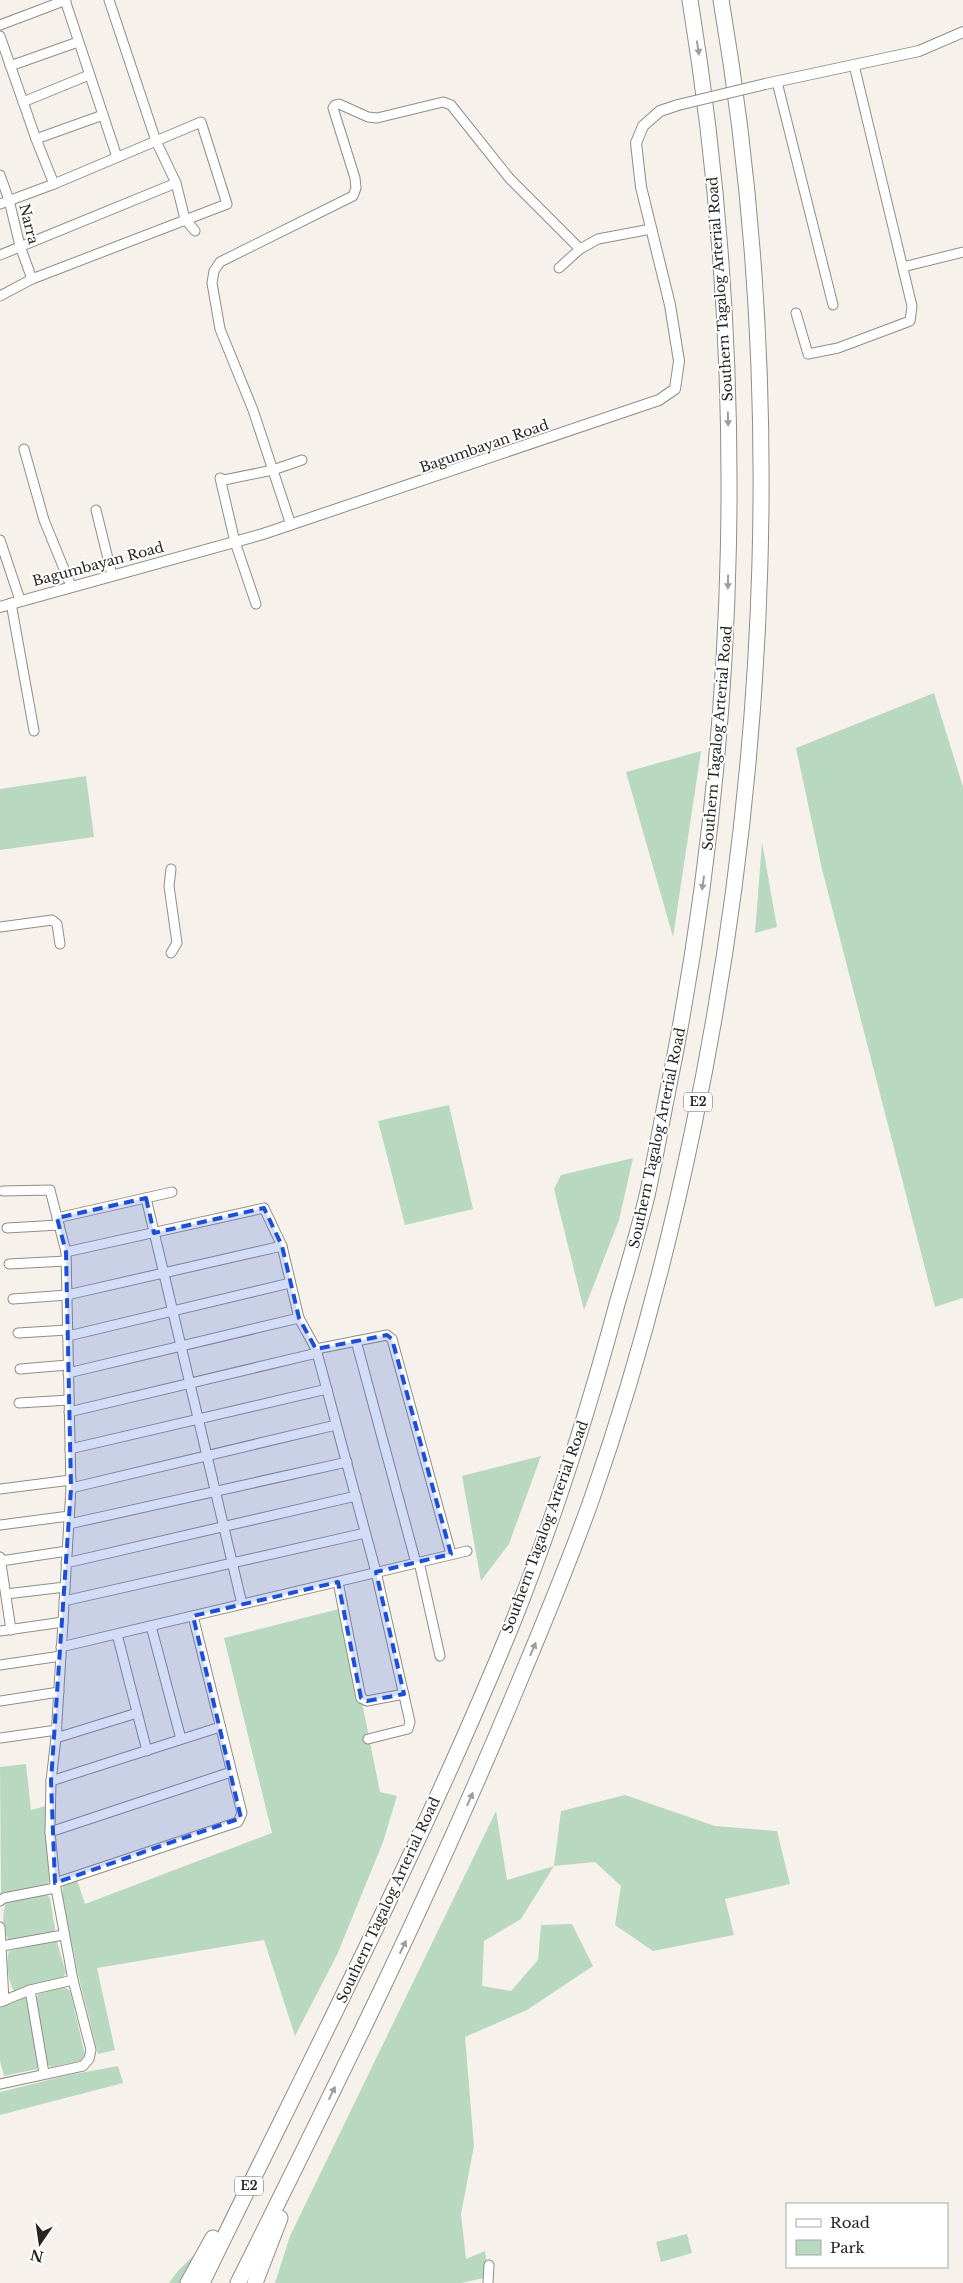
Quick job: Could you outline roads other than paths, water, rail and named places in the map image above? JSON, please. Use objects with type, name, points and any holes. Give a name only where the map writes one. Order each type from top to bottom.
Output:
[{"type":"highway","name":"Southern Tagalog Arterial Road","points":[[202,2283],[296,2088],[384,1914],[444,1783],[514,1620],[561,1491],[602,1359],[647,1197],[683,1016],[704,880],[720,733],[727,615],[729,466],[726,342],[715,194],[703,77],[690,0]]},
{"type":"highway","name":"E2","points":[[238,2283],[412,1929],[476,1785],[543,1625],[591,1501],[636,1364],[677,1203],[714,1028],[734,890],[751,731],[757,624],[761,473],[758,345],[746,192],[734,78],[721,0]]},
{"type":"highway","points":[[188,2283],[296,2088]]},
{"type":"highway","points":[[255,2283],[310,2137]]},
{"type":"street","points":[[0,25],[65,0],[117,158]]},
{"type":"street","points":[[109,0],[156,140],[176,183],[185,219],[195,231]]},
{"type":"street","name":"Bagumbayan Road","points":[[0,607],[15,601],[235,542],[291,525],[659,400],[676,389],[679,361],[670,305],[641,187],[636,143],[643,126],[660,112],[678,105],[765,84],[920,51],[963,32]]},
{"type":"street","points":[[0,36],[54,184]]},
{"type":"street","points":[[10,66],[78,42]]},
{"type":"street","points":[[796,313],[808,354],[838,348],[910,321],[912,306],[854,65]]},
{"type":"street","points":[[23,102],[90,75]]},
{"type":"street","points":[[777,82],[833,305]]},
{"type":"street","points":[[291,525],[253,410],[220,329],[212,283],[214,272],[220,262],[353,196],[356,188],[355,178],[333,108],[335,104],[368,117],[377,118],[443,102],[450,105],[510,179],[580,249]]},
{"type":"street","points":[[36,139],[103,115]]},
{"type":"street","points":[[0,204],[54,184],[201,122],[227,204],[32,279],[0,296]]},
{"type":"street","name":"Narra","points":[[1,180],[9,200],[20,246],[32,279]]},
{"type":"street","points":[[0,255],[176,183]]},
{"type":"street","points":[[559,268],[580,249],[598,239],[651,229]]},
{"type":"street","points":[[903,267],[963,252]]},
{"type":"street","points":[[24,449],[44,520],[71,586]]},
{"type":"street","points":[[256,604],[235,542],[220,478],[224,480],[273,470],[302,460]]},
{"type":"street","points":[[96,510],[112,575]]},
{"type":"street","points":[[0,540],[4,571],[15,601],[34,731]]},
{"type":"street","points":[[171,868],[169,886],[177,944],[171,953]]},
{"type":"street","points":[[0,928],[52,920],[57,924],[60,944]]},
{"type":"street","points":[[0,2084],[83,2066],[90,2054],[63,1935],[55,1886],[50,1832],[51,1781],[59,1692],[71,1484],[66,1256],[50,1190],[3,1191]]},
{"type":"street","points":[[7,1228],[58,1222],[172,1192]]},
{"type":"street","points":[[146,1198],[242,1604]]},
{"type":"street","points":[[9,1264],[66,1256],[154,1233],[264,1208],[282,1246],[299,1318],[317,1351],[376,1572],[410,1722],[408,1729],[368,1739]]},
{"type":"street","points":[[13,1299],[67,1296],[282,1246]]},
{"type":"street","points":[[18,1333],[67,1333],[290,1283]]},
{"type":"street","points":[[20,1369],[68,1369],[181,1346],[299,1318]]},
{"type":"street","points":[[69,1412],[387,1335],[392,1339],[451,1554]]},
{"type":"street","points":[[356,1341],[418,1562],[440,1656]]},
{"type":"street","points":[[70,1449],[327,1389]]},
{"type":"street","points":[[19,1403],[69,1400]]},
{"type":"street","points":[[0,1489],[71,1484],[207,1456],[336,1425]]},
{"type":"street","points":[[0,1525],[69,1520],[216,1491],[346,1462]]},
{"type":"street","points":[[66,1562],[356,1496]]},
{"type":"street","points":[[64,1601],[366,1533]]},
{"type":"street","points":[[11,1630],[0,1559],[67,1550]]},
{"type":"street","points":[[0,1665],[61,1652],[117,1634],[467,1551]]},
{"type":"street","points":[[338,1582],[361,1698],[367,1701],[404,1694]]},
{"type":"street","points":[[6,1594],[65,1586]]},
{"type":"street","points":[[0,1901],[4,1898],[55,1886],[238,1822],[242,1813],[193,1616]]},
{"type":"street","points":[[0,1631],[63,1622]]},
{"type":"street","points":[[152,1626],[181,1740]]},
{"type":"street","points":[[117,1634],[146,1751]]},
{"type":"street","points":[[0,1701],[59,1692]]},
{"type":"street","points":[[0,1738],[56,1734],[137,1713]]},
{"type":"street","points":[[51,1781],[220,1727]]},
{"type":"street","points":[[50,1832],[231,1772]]},
{"type":"street","points":[[0,1927],[2,2001],[30,1990],[73,1980]]},
{"type":"street","points":[[2,1946],[63,1935]]},
{"type":"street","points":[[30,1990],[44,2073]]},
{"type":"street","points":[[488,2283],[489,2265]]}]
